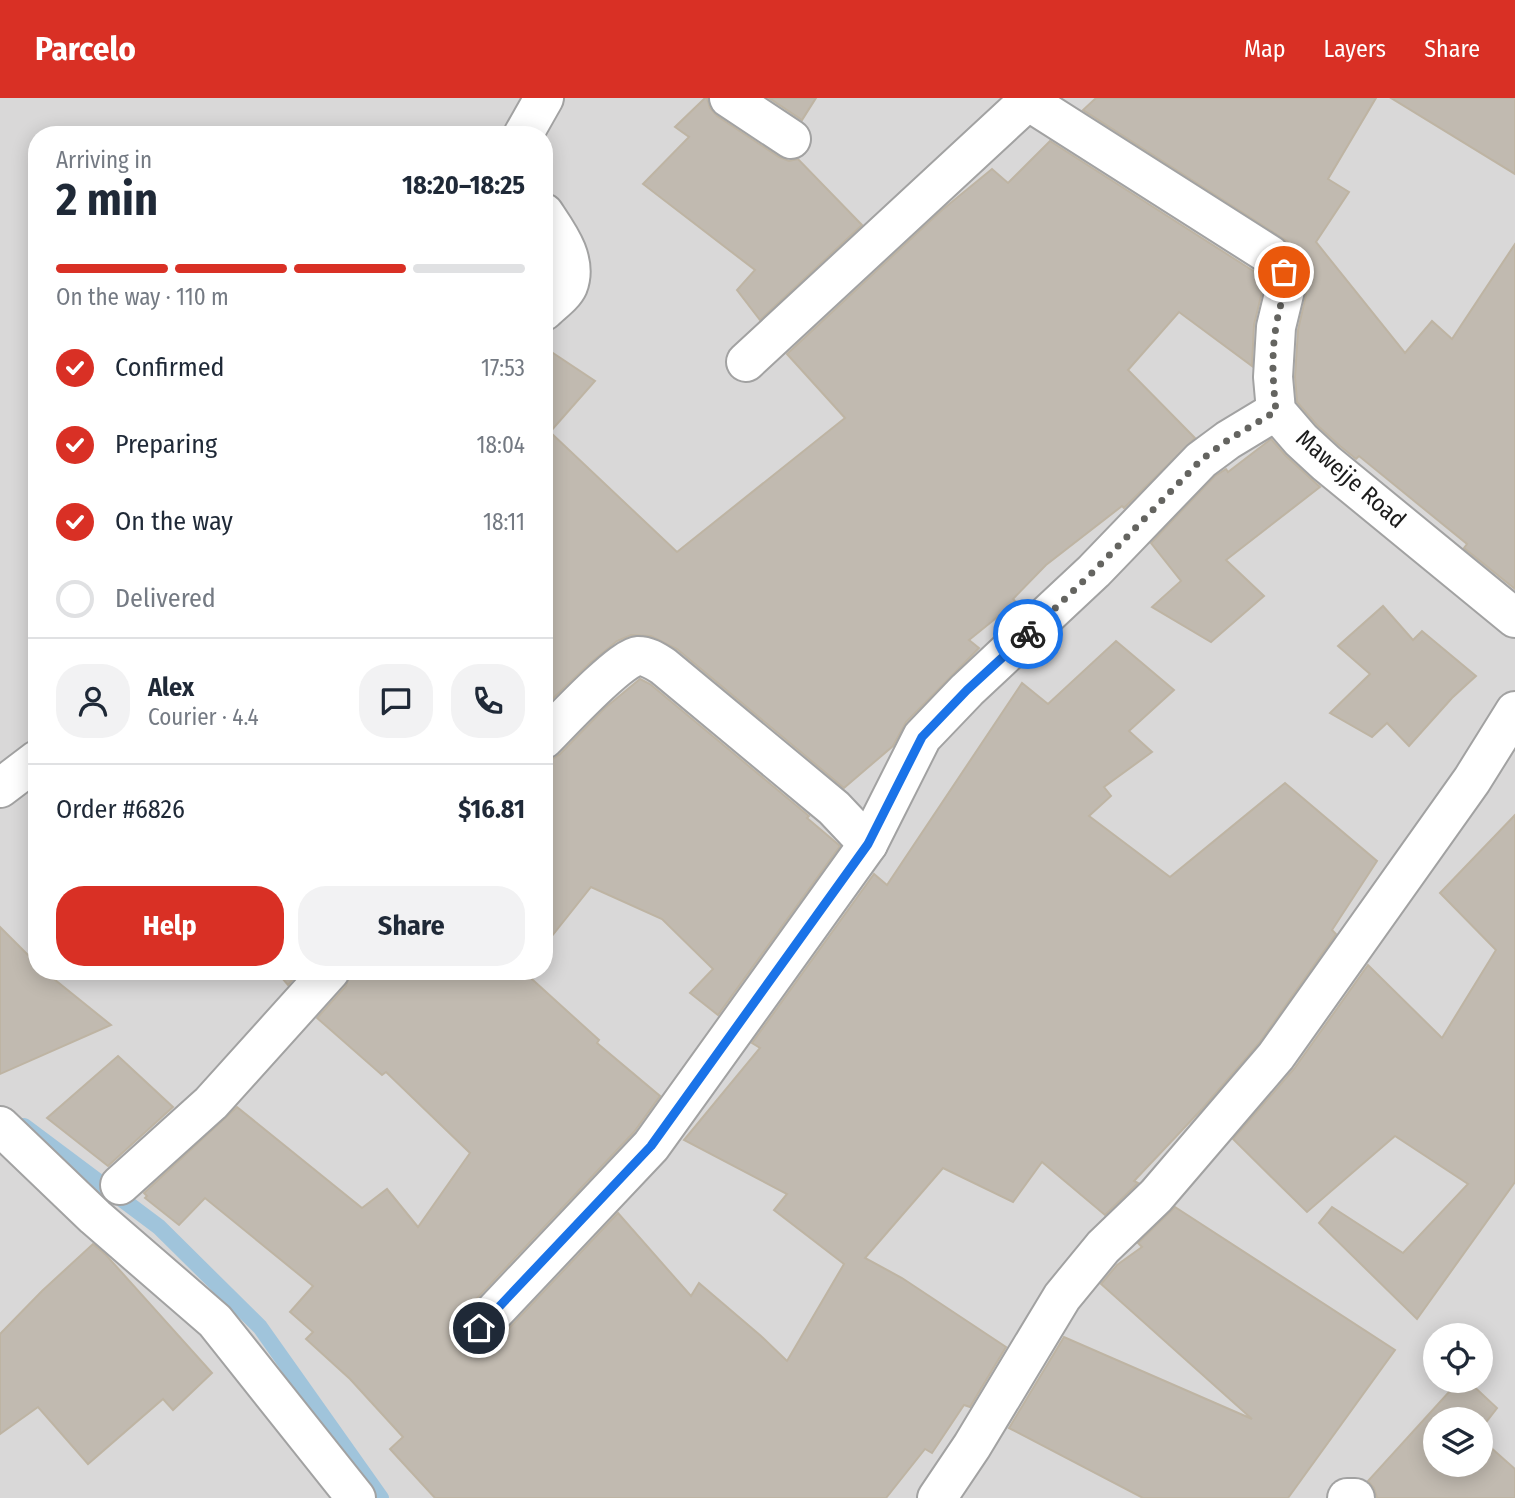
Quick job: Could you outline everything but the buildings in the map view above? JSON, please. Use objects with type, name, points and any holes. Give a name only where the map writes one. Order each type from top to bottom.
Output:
[{"type":"street","points":[[528,126],[544,98]]},
{"type":"street","points":[[729,98],[792,139]]},
{"type":"street","points":[[746,362],[1029,99]]},
{"type":"street","name":"Mawejje Road","points":[[1029,99],[1270,255],[1284,272],[1286,290],[1276,327],[1273,377],[1276,411],[1326,463],[1515,618]]},
{"type":"street","points":[[553,227],[567,250],[570,269],[567,288],[553,302]]},
{"type":"street","points":[[479,1328],[651,1146],[868,844],[922,737],[967,690],[1094,571],[1201,460],[1276,411]]},
{"type":"street","points":[[553,730],[619,666],[635,656],[649,658],[663,666],[834,808],[868,844]]},
{"type":"street","points":[[937,1498],[972,1446],[1062,1297],[1103,1247],[1156,1196],[1276,1056],[1472,780],[1515,711]]},
{"type":"street","points":[[0,788],[28,767]]},
{"type":"street","points":[[120,1185],[211,1103],[322,980]]},
{"type":"street","points":[[0,1126],[96,1217],[215,1321],[356,1498]]},
{"type":"street","points":[[1347,1498],[1355,1498]]},
{"type":"shaded area","points":[[0,98],[1515,98],[1515,1498],[0,1498]]},
{"type":"waterway","points":[[24,1126],[159,1227],[260,1327],[381,1498]]},
{"type":"way so far","points":[[1028,634],[1094,571],[1201,460],[1276,411],[1273,377],[1276,327],[1286,290],[1284,272]]},
{"type":"route","points":[[479,1328],[651,1146],[868,844],[922,737],[967,690],[1028,634]]}]
